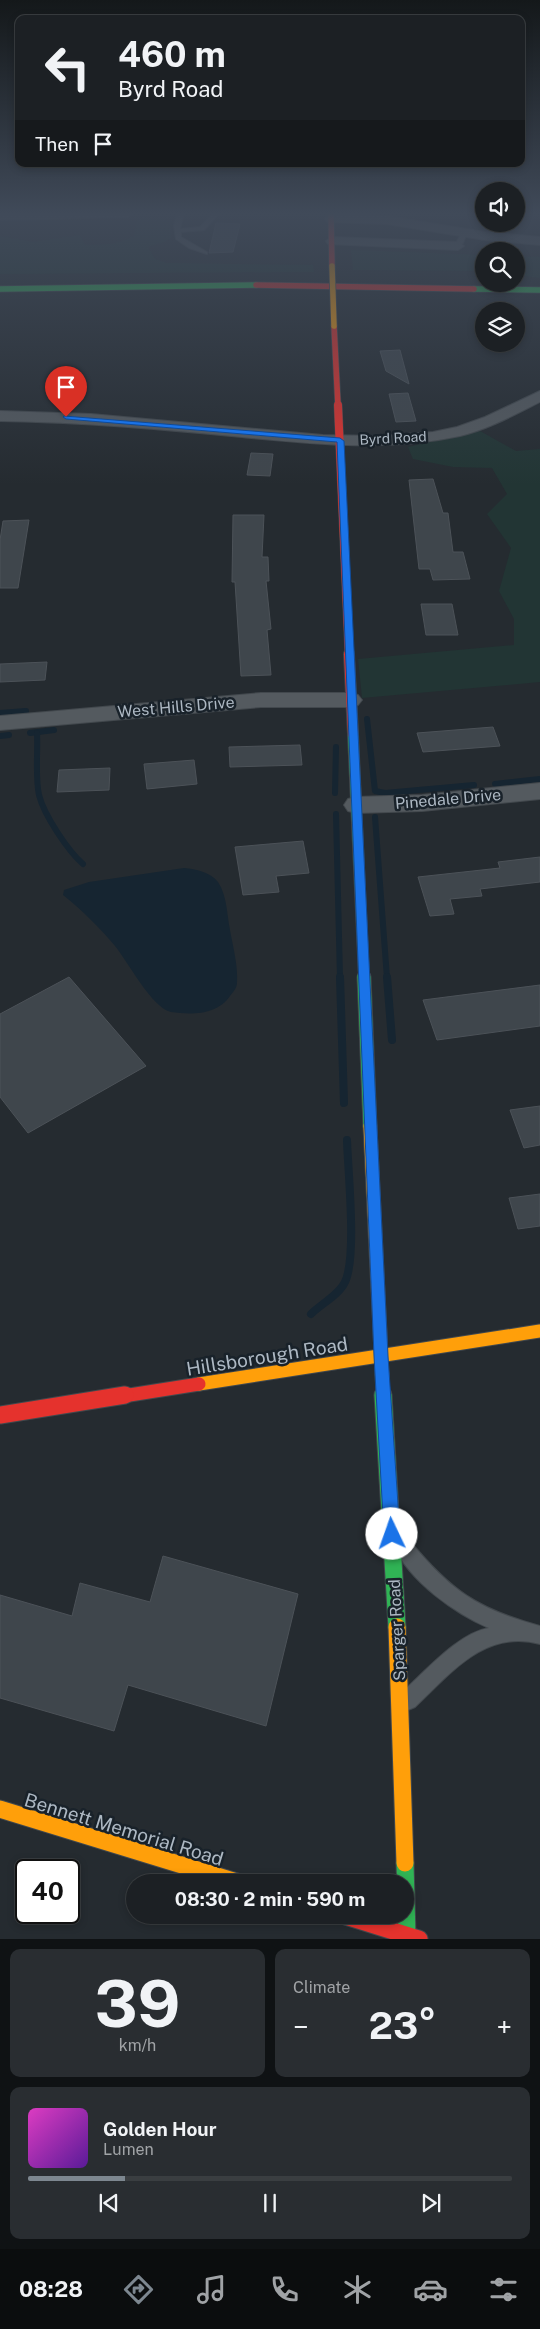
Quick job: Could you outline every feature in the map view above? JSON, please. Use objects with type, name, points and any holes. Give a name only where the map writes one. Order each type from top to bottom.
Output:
[{"type":"main road","name":"Sparger Road","points":[[333,303],[381,1356],[392,1534],[411,1938]]},
{"type":"main road","points":[[321,304],[349,304]]},
{"type":"main road","name":"Hillsborough Road","points":[[0,1414],[540,1331]]},
{"type":"main road","name":"Bennett Memorial Road","points":[[0,1809],[211,1874]]},
{"type":"main road","points":[[369,1924],[411,1938]]},
{"type":"street","name":"Byrd Road","points":[[0,416],[86,418],[340,441],[394,440],[444,434],[479,425],[540,396]]},
{"type":"street","name":"West Hills Drive","points":[[0,723],[261,700],[352,700]]},
{"type":"street","name":"Pinedale Drive","points":[[356,806],[422,803],[540,791]]},
{"type":"lane","points":[[392,1534],[446,1594],[471,1610],[531,1633]]},
{"type":"lane","points":[[400,1707],[459,1653],[483,1638],[531,1633]]},
{"type":"green space","points":[[480,431],[516,451],[540,449],[540,682],[362,698],[358,659],[514,645],[514,619],[499,591],[511,548],[487,514],[507,494],[492,468],[453,467],[413,459],[408,447]]},
{"type":"water","points":[[184,868],[207,873],[221,887],[226,905],[237,970],[236,987],[225,1002],[211,1010],[195,1013],[171,1012],[156,1002],[148,994],[109,939],[84,913],[63,895],[64,890],[89,882]]},
{"type":"building","points":[[400,350],[409,384],[386,371],[380,351]]},
{"type":"building","points":[[408,393],[416,421],[396,422],[389,394]]},
{"type":"building","points":[[251,453],[273,454],[270,476],[247,475]]},
{"type":"building","points":[[433,479],[443,513],[448,513],[453,552],[463,552],[470,579],[433,580],[430,569],[419,569],[409,480]]},
{"type":"building","points":[[233,515],[264,515],[262,557],[268,557],[269,581],[266,581],[271,629],[267,630],[271,675],[241,676],[235,582],[232,582]]},
{"type":"building","points":[[29,520],[18,588],[0,588],[0,540],[3,521]]},
{"type":"building","points":[[421,604],[452,604],[458,635],[426,635]]},
{"type":"building","points":[[47,662],[45,680],[0,682],[0,664]]},
{"type":"building","points":[[493,727],[500,746],[423,752],[417,733]]},
{"type":"building","points":[[300,745],[302,765],[230,767],[229,747]]},
{"type":"building","points":[[194,760],[197,784],[147,789],[144,764]]},
{"type":"building","points":[[110,768],[109,790],[57,792],[59,770]]},
{"type":"building","points":[[303,841],[309,873],[276,876],[279,892],[243,895],[235,847]]},
{"type":"building","points":[[540,857],[540,882],[480,889],[482,896],[450,899],[454,914],[430,916],[418,877],[500,868],[498,862]]},
{"type":"building","points":[[69,977],[146,1066],[28,1133],[0,1097],[0,1014]]},
{"type":"building","points":[[540,985],[540,1026],[437,1040],[423,1000]]},
{"type":"building","points":[[540,1106],[540,1145],[524,1148],[510,1110]]},
{"type":"building","points":[[540,1194],[540,1226],[518,1229],[509,1198]]},
{"type":"building","points":[[163,1556],[298,1594],[266,1726],[128,1685],[114,1731],[0,1698],[0,1595],[72,1616],[80,1583],[150,1602]]},
{"type":"waterway","points":[[0,713],[26,711]]},
{"type":"waterway","points":[[367,719],[375,791],[385,793],[474,785]]},
{"type":"waterway","points":[[30,733],[54,730]]},
{"type":"waterway","points":[[37,733],[37,781],[39,795],[57,832],[70,851],[83,864]]},
{"type":"waterway","points":[[0,736],[9,735]]},
{"type":"waterway","points":[[335,793],[336,747]]},
{"type":"waterway","points":[[495,784],[540,779]]},
{"type":"waterway","points":[[336,814],[340,978]]},
{"type":"waterway","points":[[375,817],[387,978]]},
{"type":"waterway","points":[[340,977],[344,1103]]},
{"type":"waterway","points":[[387,977],[392,1040]]},
{"type":"waterway","points":[[311,1314],[339,1291],[345,1282],[349,1270],[351,1235],[347,1140]]},
{"type":"traffic: fast","points":[[353,734],[370,1126]]},
{"type":"traffic: fast","points":[[382,1374],[397,1627]]},
{"type":"traffic: fast","points":[[405,1863],[407,1935]]},
{"type":"traffic: slow","points":[[333,303],[334,326]]},
{"type":"traffic: slow","points":[[370,1126],[382,1374]]},
{"type":"traffic: slow","points":[[199,1384],[540,1331]]},
{"type":"traffic: slow","points":[[397,1627],[405,1863]]},
{"type":"traffic: slow","points":[[0,1809],[211,1874]]},
{"type":"traffic: jam","points":[[334,326],[353,734]]},
{"type":"traffic: jam","points":[[0,1415],[199,1384]]},
{"type":"traffic: jam","points":[[371,1924],[419,1939]]},
{"type":"route","points":[[66,417],[340,441],[381,1356],[392,1534]]}]
